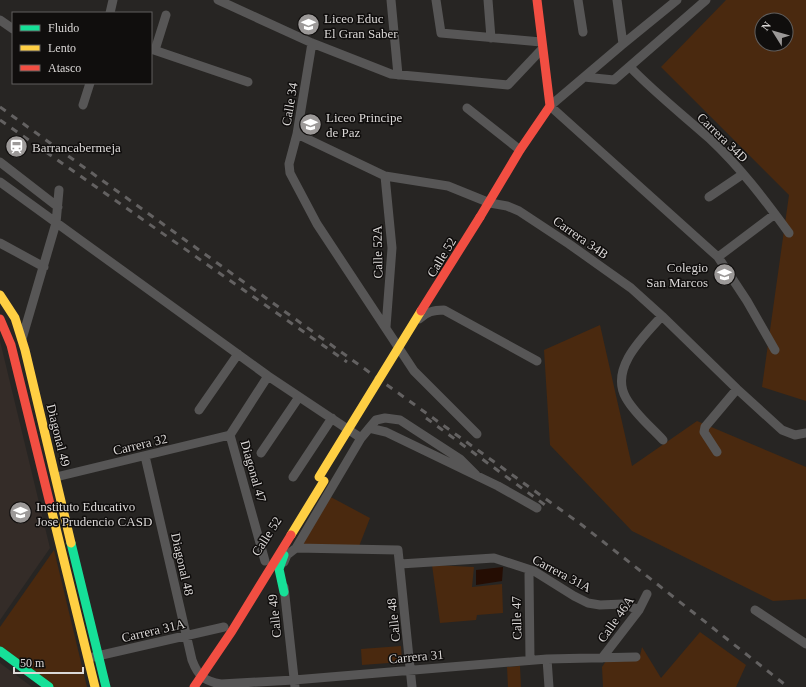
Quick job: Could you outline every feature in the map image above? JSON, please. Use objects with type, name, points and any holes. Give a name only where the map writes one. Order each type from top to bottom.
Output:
[{"type":"main road","points":[[537,0],[550,106]]},
{"type":"main road","name":"Calle 52","points":[[194,687],[232,631],[304,515],[322,479],[383,371],[490,203],[520,150],[550,106]]},
{"type":"main road","name":"Diagonal 49","points":[[0,295],[15,318],[22,339],[106,687]]},
{"type":"main road","name":"Diagonal 49","points":[[0,319],[11,345],[95,687]]},
{"type":"main road","name":"Calle 52","points":[[206,668],[224,628],[265,561],[322,479]]},
{"type":"main road","points":[[284,592],[279,565],[304,515]]},
{"type":"main road","points":[[0,651],[49,687]]},
{"type":"street","points":[[110,12],[113,0]]},
{"type":"street","points":[[218,0],[312,43],[391,74],[398,75],[508,86],[542,46]]},
{"type":"street","points":[[391,0],[398,75]]},
{"type":"street","points":[[436,0],[441,33],[491,38],[542,46]]},
{"type":"street","points":[[488,0],[491,38]]},
{"type":"street","points":[[578,0],[583,32]]},
{"type":"street","points":[[617,0],[623,44]]},
{"type":"street","name":"Calle 52","points":[[550,106],[677,0]]},
{"type":"street","points":[[584,77],[614,80],[706,0]]},
{"type":"street","points":[[166,15],[153,49],[248,82]]},
{"type":"street","points":[[0,20],[12,28]]},
{"type":"street","name":"Calle 34","points":[[312,43],[297,134],[289,169],[317,224],[386,327]]},
{"type":"street","name":"Carrera 34D","points":[[630,67],[710,140],[743,174],[789,233]]},
{"type":"street","points":[[83,105],[90,84]]},
{"type":"street","points":[[550,106],[718,257],[747,301],[774,350]]},
{"type":"street","points":[[467,108],[520,150]]},
{"type":"street","name":"Carrera 34B","points":[[297,134],[385,176],[448,186],[490,203],[507,206],[519,211],[631,288],[662,316],[736,389],[782,430],[795,435],[806,433]]},
{"type":"street","points":[[0,162],[58,207]]},
{"type":"street","points":[[710,197],[743,174]]},
{"type":"street","name":"Calle 52A","points":[[385,176],[392,248],[386,327]]},
{"type":"street","points":[[0,182],[268,376],[361,438]]},
{"type":"street","points":[[22,339],[56,223],[60,190]]},
{"type":"street","points":[[718,257],[775,214]]},
{"type":"street","points":[[0,243],[44,267]]},
{"type":"street","points":[[395,340],[426,313],[434,310],[444,310],[537,361]]},
{"type":"street","points":[[662,316],[638,343],[628,359],[623,371],[623,389],[631,405],[663,440]]},
{"type":"street","points":[[386,327],[414,371],[477,434]]},
{"type":"street","points":[[199,410],[238,354]]},
{"type":"street","points":[[230,435],[268,376]]},
{"type":"street","points":[[717,452],[704,432],[705,427],[736,389]]},
{"type":"street","points":[[261,453],[299,397]]},
{"type":"street","points":[[293,477],[332,418]]},
{"type":"street","points":[[476,475],[460,459],[400,420],[386,418],[376,420],[369,428],[386,432],[476,475],[537,508]]},
{"type":"street","name":"Calle 49","points":[[294,683],[284,592],[283,564],[287,556],[296,548],[361,438],[369,428]]},
{"type":"street","name":"Carrera 32","points":[[56,477],[230,435]]},
{"type":"street","name":"Diagonal 47","points":[[230,435],[265,561]]},
{"type":"street","name":"Diagonal 48","points":[[145,456],[192,660],[200,677]]},
{"type":"street","name":"Calle 48","points":[[296,548],[398,550],[412,687]]},
{"type":"street","name":"Carrera 31A","points":[[400,564],[494,558],[534,571],[588,603],[600,605],[623,604],[639,610]]},
{"type":"street","name":"Calle 47","points":[[529,574],[530,660]]},
{"type":"street","name":"Calle 46A","points":[[602,658],[639,610],[647,594]]},
{"type":"street","points":[[755,610],[806,644]]},
{"type":"street","name":"Carrera 31A","points":[[88,658],[186,635],[224,628]]},
{"type":"street","name":"Carrera 31","points":[[200,677],[209,682],[221,684],[294,683],[411,669],[547,659],[636,657]]},
{"type":"street","points":[[547,659],[549,687]]},
{"type":"shaded area","points":[[726,0],[806,0],[806,401],[762,387],[789,195],[661,67]]},
{"type":"shaded area","points":[[600,325],[632,466],[697,421],[806,467],[806,599],[773,601],[632,531],[550,445],[544,350]]},
{"type":"shaded area","name":"Instituto Educativo Jose Prudencio CASD","points":[[0,341],[50,548],[0,620]]},
{"type":"shaded area","points":[[327,495],[370,518],[358,549],[296,548]]},
{"type":"shaded area","points":[[54,550],[87,687],[52,687],[0,648],[0,627]]},
{"type":"shaded area","points":[[432,565],[474,567],[472,587],[502,584],[503,613],[477,615],[476,620],[440,623]]},
{"type":"shaded area","points":[[503,567],[502,581],[476,585],[476,570]]},
{"type":"shaded area","points":[[700,632],[746,665],[736,687],[603,687],[602,667],[606,661],[639,660],[642,647],[661,678]]},
{"type":"shaded area","points":[[401,646],[402,662],[362,665],[361,649]]},
{"type":"shaded area","points":[[0,663],[32,687],[0,687]]},
{"type":"shaded area","points":[[520,666],[521,687],[508,687],[507,667]]},
{"type":"railway","points":[[0,107],[582,525],[788,687]]},
{"type":"railway","points":[[0,120],[347,362]]},
{"type":"railway","points":[[426,418],[545,505]]},
{"type":"traffic: fast","points":[[71,543],[106,687]]},
{"type":"traffic: fast","points":[[284,555],[279,569],[284,592]]},
{"type":"traffic: fast","points":[[0,651],[49,687]]},
{"type":"traffic: slow","points":[[0,295],[15,318],[25,350],[71,543]]},
{"type":"traffic: slow","points":[[319,477],[421,311]]},
{"type":"traffic: slow","points":[[291,535],[324,481]]},
{"type":"traffic: slow","points":[[51,508],[95,687]]},
{"type":"traffic: jam","points":[[480,217],[520,150],[550,106],[537,0]]},
{"type":"traffic: jam","points":[[421,311],[480,217]]},
{"type":"traffic: jam","points":[[0,319],[11,345],[51,508]]},
{"type":"traffic: jam","points":[[194,687],[232,631],[291,535]]},
{"type":"place","name":"Liceo Educ El Gran Saber","points":[[309,25]]},
{"type":"place","name":"Liceo Principe de Paz","points":[[311,124]]},
{"type":"place","name":"Barrancabermeja","points":[[17,147]]},
{"type":"place","name":"Colegio San Marcos","points":[[724,274]]},
{"type":"place","name":"Instituto Educativo Jose Prudencio CASD","points":[[21,513]]}]
